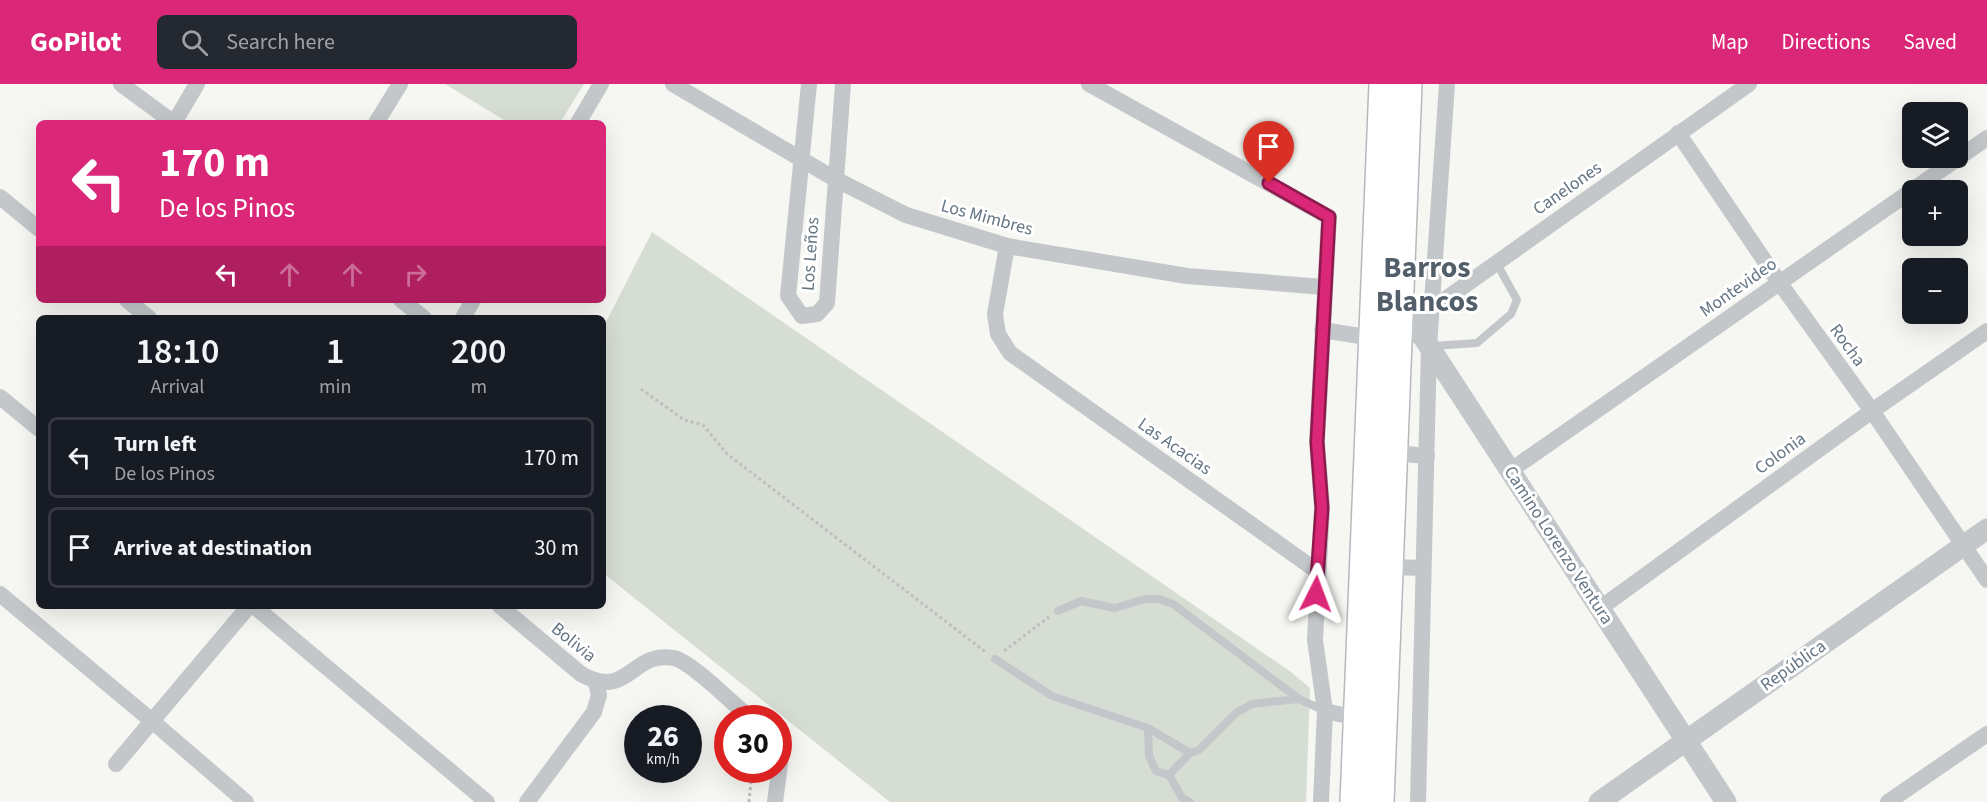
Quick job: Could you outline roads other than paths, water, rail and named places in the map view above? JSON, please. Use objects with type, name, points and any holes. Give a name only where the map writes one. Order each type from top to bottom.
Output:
[{"type":"highway","points":[[1380,802],[1395,453],[1394,317],[1383,84]]},
{"type":"highway","points":[[1354,802],[1373,338],[1394,317],[1408,84]]},
{"type":"street","points":[[121,84],[170,120]]},
{"type":"street","points":[[176,120],[198,84]]},
{"type":"street","points":[[378,120],[400,84]]},
{"type":"street","points":[[580,120],[602,84]]},
{"type":"street","name":"Los Mimbres","points":[[673,84],[835,179],[906,215],[1007,246],[1187,276],[1324,287]]},
{"type":"street","name":"Los Leños","points":[[809,84],[788,296],[802,316],[817,314],[827,303],[843,84]]},
{"type":"street","points":[[1089,84],[1329,217],[1317,442],[1322,508],[1315,640],[1325,711],[1321,802]]},
{"type":"street","points":[[1418,802],[1429,346],[1447,84]]},
{"type":"street","name":"Canelones","points":[[1394,317],[1432,308],[1749,84]]},
{"type":"street","name":"Rocha","points":[[1678,133],[1987,580]]},
{"type":"street","name":"Montevideo","points":[[1511,470],[1987,138]]},
{"type":"street","points":[[0,197],[36,227]]},
{"type":"street","name":"Las Acacias","points":[[1007,246],[995,314],[998,334],[1010,353],[1317,571]]},
{"type":"street","points":[[131,303],[145,315]]},
{"type":"street","points":[[405,303],[420,315]]},
{"type":"street","name":"Camino Lorenzo Ventura","points":[[1394,317],[1423,337],[1726,802]]},
{"type":"street","points":[[1322,330],[1373,338]]},
{"type":"street","name":"Colonia","points":[[1599,609],[1872,411],[1987,332]]},
{"type":"street","points":[[0,398],[36,427]]},
{"type":"street","points":[[1395,453],[1427,456]]},
{"type":"street","name":"República","points":[[1599,802],[1987,529]]},
{"type":"street","points":[[1391,567],[1423,568]]},
{"type":"street","points":[[0,594],[246,802]]},
{"type":"street","points":[[116,764],[246,609]]},
{"type":"street","points":[[258,609],[487,802]]},
{"type":"street","name":"Bolivia","points":[[504,609],[581,674],[596,683],[620,680],[644,663],[658,658],[675,658],[687,664],[735,705]]},
{"type":"street","points":[[527,802],[594,712],[599,695],[596,683]]},
{"type":"street","points":[[1325,711],[1357,718]]},
{"type":"street","points":[[1888,802],[1987,734]]},
{"type":"street","points":[[775,802],[778,783]]},
{"type":"lane","points":[[1429,346],[1477,343],[1511,314],[1517,300],[1496,262]]},
{"type":"lane","points":[[1058,611],[1081,601],[1115,608],[1145,599],[1159,599],[1173,604],[1299,699],[1325,711]]},
{"type":"lane","points":[[995,658],[1052,696],[1148,728],[1190,753]]},
{"type":"lane","points":[[1169,775],[1190,753],[1198,750],[1236,713],[1252,704],[1299,699]]},
{"type":"lane","points":[[1148,728],[1149,756],[1156,771],[1169,775],[1182,798],[1190,802]]},
{"type":"district","name":"Barros Blancos","points":[[1427,284]]}]
